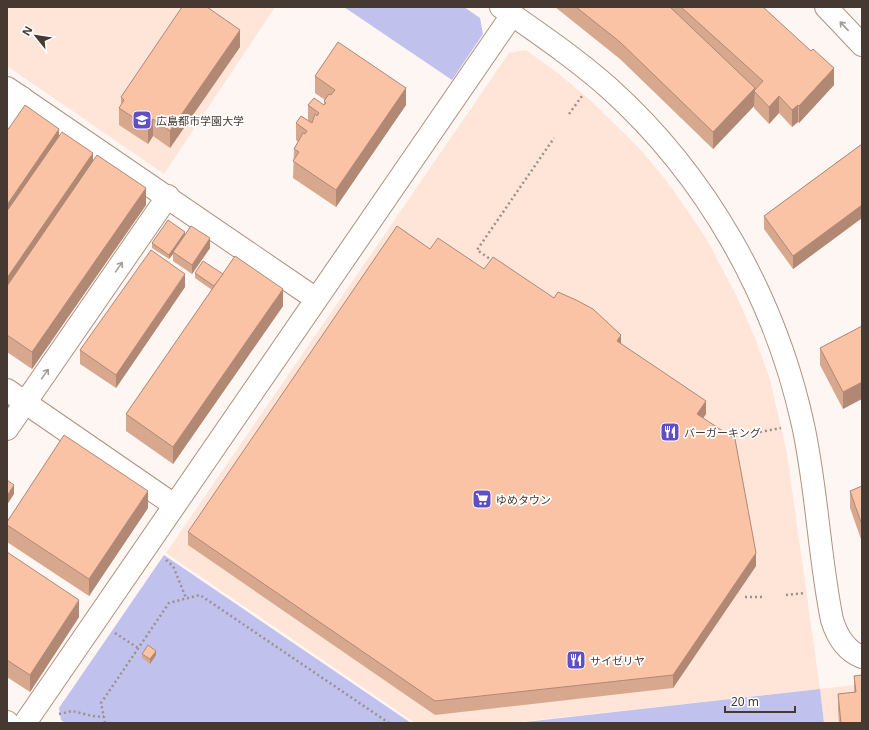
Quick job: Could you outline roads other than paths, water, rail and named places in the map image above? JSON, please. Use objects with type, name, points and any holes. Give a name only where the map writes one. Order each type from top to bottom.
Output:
[{"type":"street","points":[[826,7],[862,45]]},
{"type":"street","points":[[25,723],[316,299],[506,11],[551,42],[596,77],[649,128],[688,175],[709,204],[744,263],[780,346],[803,426],[832,620],[836,632],[842,642],[862,657]]},
{"type":"street","points":[[7,117],[14,93],[168,196],[316,299]]},
{"type":"street","points":[[7,429],[168,196]]},
{"type":"street","points":[[7,390],[174,505]]},
{"type":"place","name":"広島都市学園大学","points":[[142,120]]},
{"type":"place","name":"バーガーキング","points":[[670,432]]},
{"type":"place","name":"ゆめタウン","points":[[482,499]]},
{"type":"place","name":"サイゼリヤ","points":[[576,660]]}]
